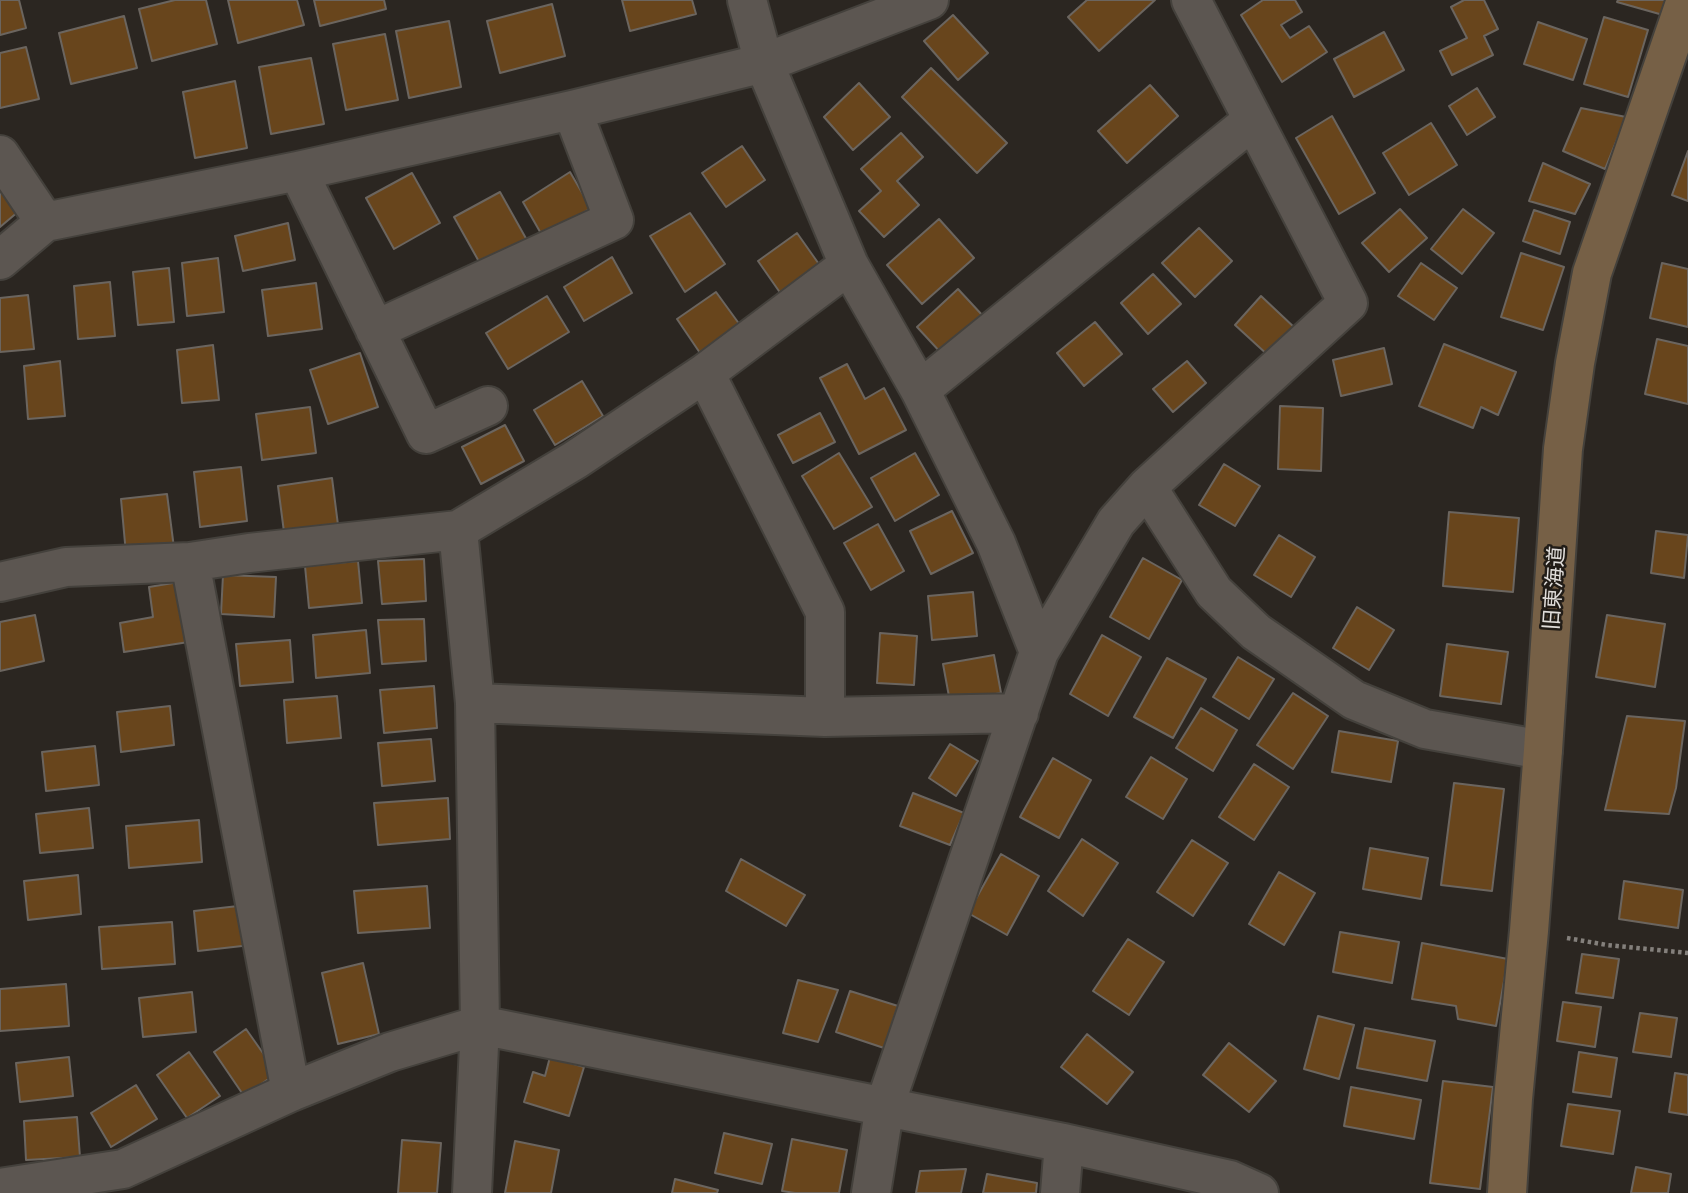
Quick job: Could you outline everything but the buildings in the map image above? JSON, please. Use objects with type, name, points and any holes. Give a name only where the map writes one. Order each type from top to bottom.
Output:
[{"type":"main road","name":"旧東海道","points":[[1507,1193],[1543,750],[1563,449],[1575,363],[1596,260],[1686,0]]},
{"type":"street","points":[[747,0],[764,63],[849,264],[920,390],[996,543],[1039,652]]},
{"type":"street","points":[[0,260],[45,222],[298,171],[572,110],[764,63],[929,0]]},
{"type":"street","points":[[871,1193],[885,1105],[1039,652],[1116,522],[1147,487],[1348,303],[1191,0]]},
{"type":"street","points":[[375,330],[614,220],[572,110]]},
{"type":"street","points":[[920,390],[1253,120]]},
{"type":"street","points":[[0,155],[45,222]]},
{"type":"street","points":[[298,171],[426,434],[488,406]]},
{"type":"street","points":[[0,582],[66,567],[190,562],[248,552],[458,530],[575,460],[705,373],[849,264]]},
{"type":"street","points":[[705,373],[825,612],[825,717]]},
{"type":"street","points":[[1147,487],[1214,592],[1256,632],[1354,700],[1425,729],[1543,750]]},
{"type":"street","points":[[458,530],[475,703],[480,1025],[472,1193]]},
{"type":"street","points":[[190,562],[291,1092]]},
{"type":"street","points":[[475,703],[825,717],[1019,713]]},
{"type":"street","points":[[0,1188],[123,1169],[291,1092],[390,1052],[480,1025],[1064,1143],[1230,1180],[1259,1193]]},
{"type":"street","points":[[1060,1193],[1064,1143]]},
{"type":"path","points":[[1529,931],[1607,945],[1688,953]]}]
